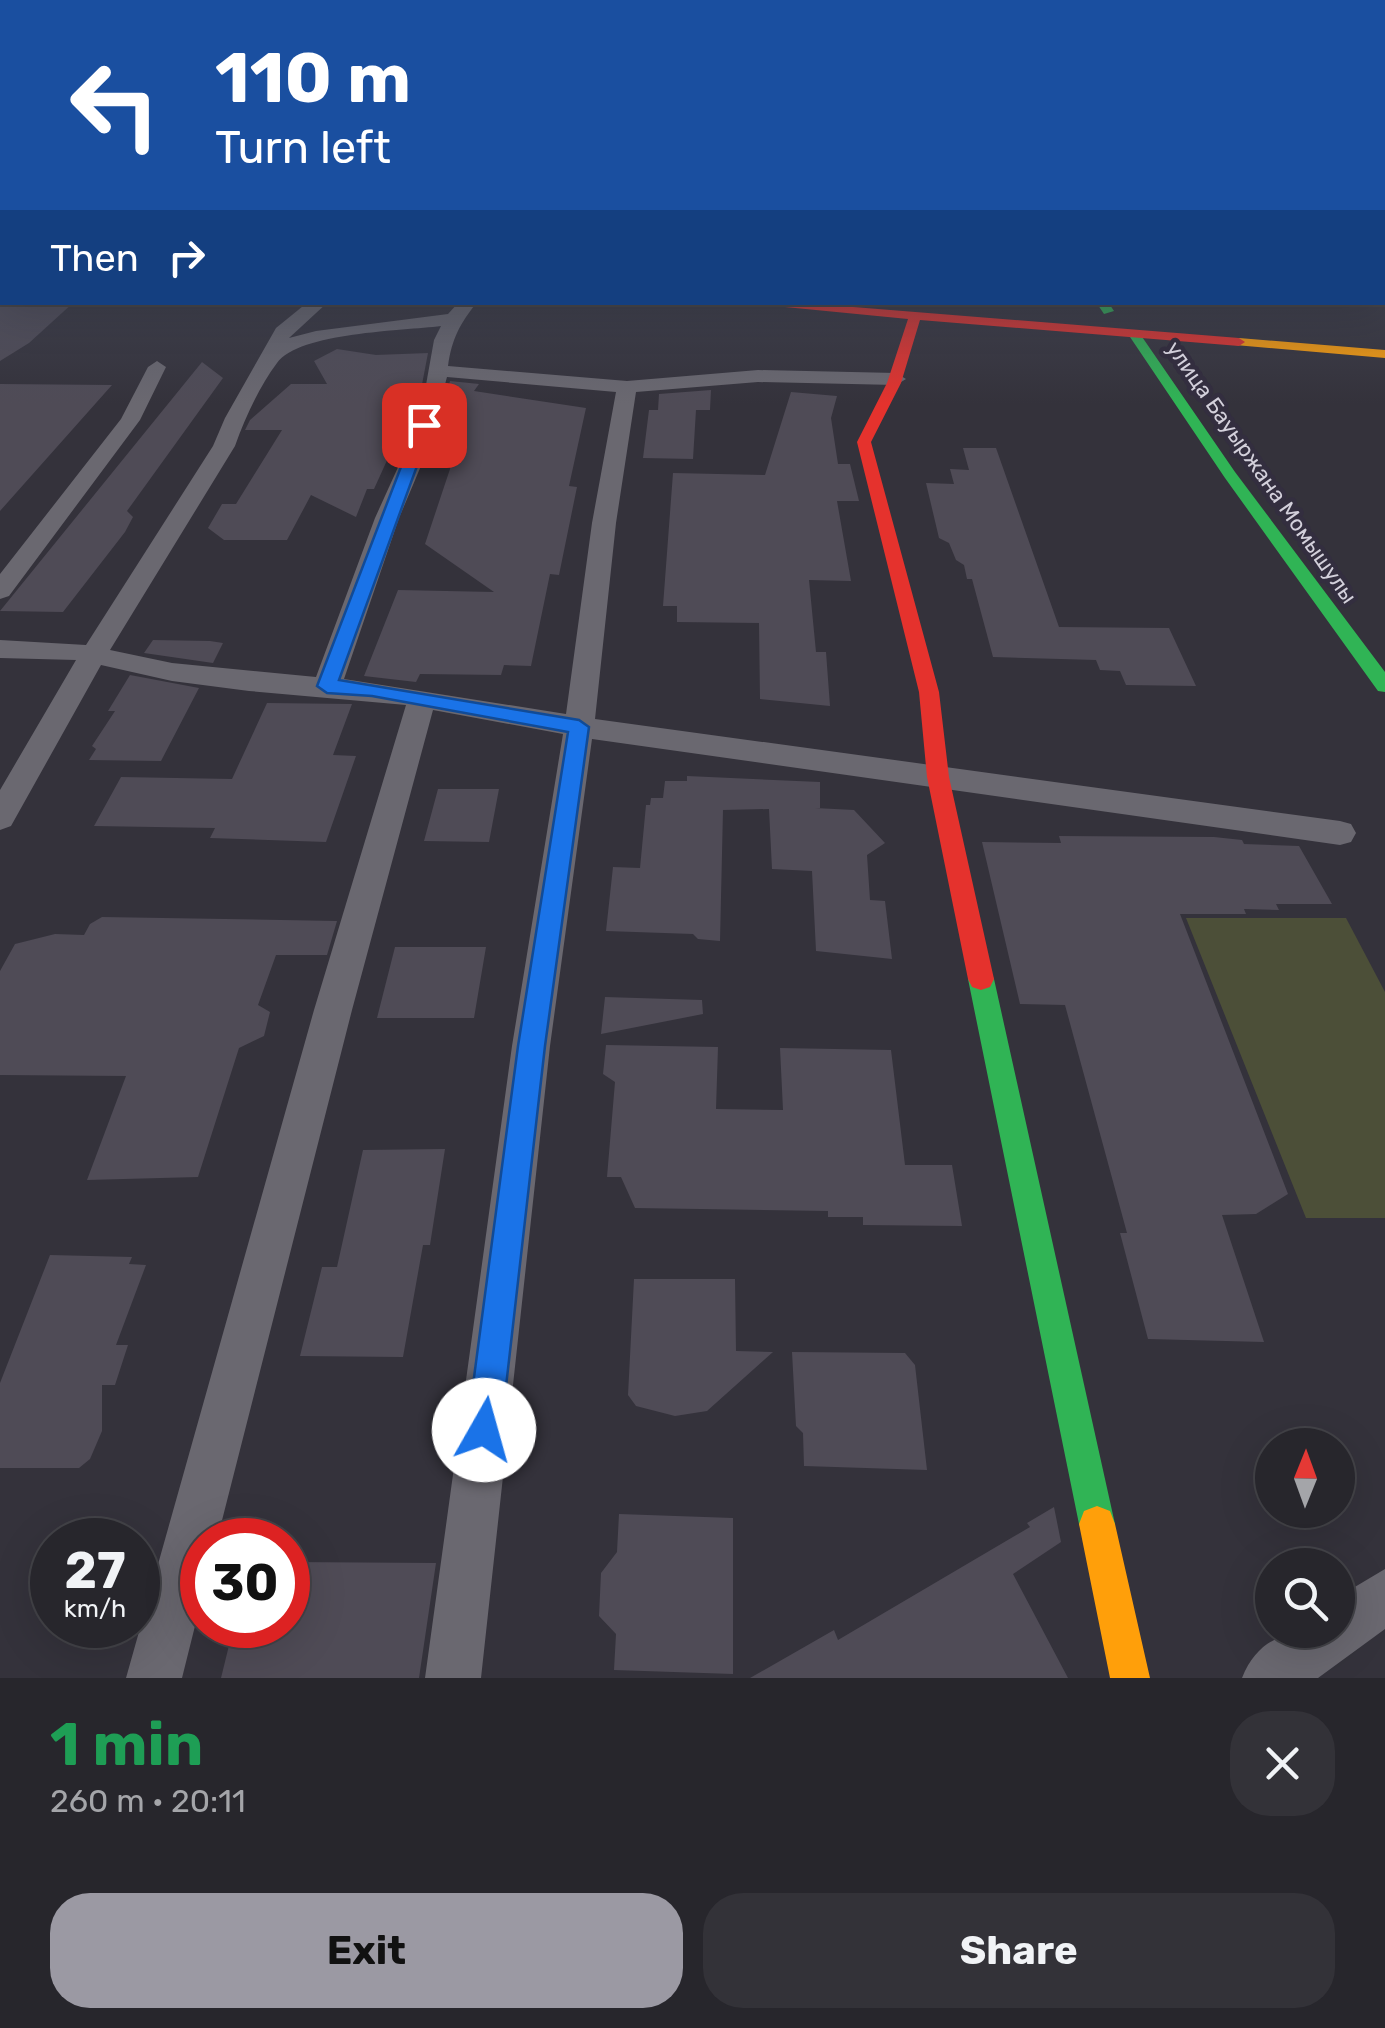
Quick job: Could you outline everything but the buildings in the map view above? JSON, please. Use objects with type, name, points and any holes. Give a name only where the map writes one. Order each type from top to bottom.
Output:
[{"type":"main road","points":[[775,305],[1385,354]]},
{"type":"main road","points":[[1062,305],[1385,332]]},
{"type":"main road","points":[[915,317],[896,380],[878,414],[866,426],[864,442],[929,692],[938,776],[1130,1678]]},
{"type":"main road","name":"улица Бауыржана Момышулы","points":[[1134,334],[1230,476],[1385,686]]},
{"type":"street","points":[[0,818],[94,653],[214,462],[285,328],[316,305]]},
{"type":"street","points":[[271,357],[297,341],[316,336],[461,311]]},
{"type":"street","points":[[327,686],[414,454],[438,371],[442,340],[461,311]]},
{"type":"street","points":[[0,591],[130,420],[157,367]]},
{"type":"street","points":[[438,371],[628,387],[758,376],[896,380]]},
{"type":"street","points":[[453,1678],[532,1046],[579,727],[604,523],[628,387]]},
{"type":"street","points":[[0,649],[94,653],[172,672],[422,699],[579,727],[938,776],[994,788],[1340,833]]},
{"type":"street","points":[[154,1678],[328,1029],[422,699]]},
{"type":"street","points":[[1270,1678],[1385,1596]]},
{"type":"green space","points":[[1186,918],[1346,918],[1385,992],[1385,1218],[1306,1218]]},
{"type":"traffic: fast","points":[[1104,305],[1108,311]]},
{"type":"traffic: fast","points":[[1134,334],[1230,475],[1385,686]]},
{"type":"traffic: fast","points":[[981,979],[1097,1524]]},
{"type":"traffic: slow","points":[[1239,342],[1385,354]]},
{"type":"traffic: slow","points":[[1097,1524],[1130,1678]]},
{"type":"traffic: jam","points":[[777,305],[1239,342]]},
{"type":"traffic: jam","points":[[915,317],[894,383],[864,442],[929,692],[938,777],[981,979]]},
{"type":"route","points":[[424,425],[327,686],[372,690],[579,727],[532,1046],[484,1430]]}]
